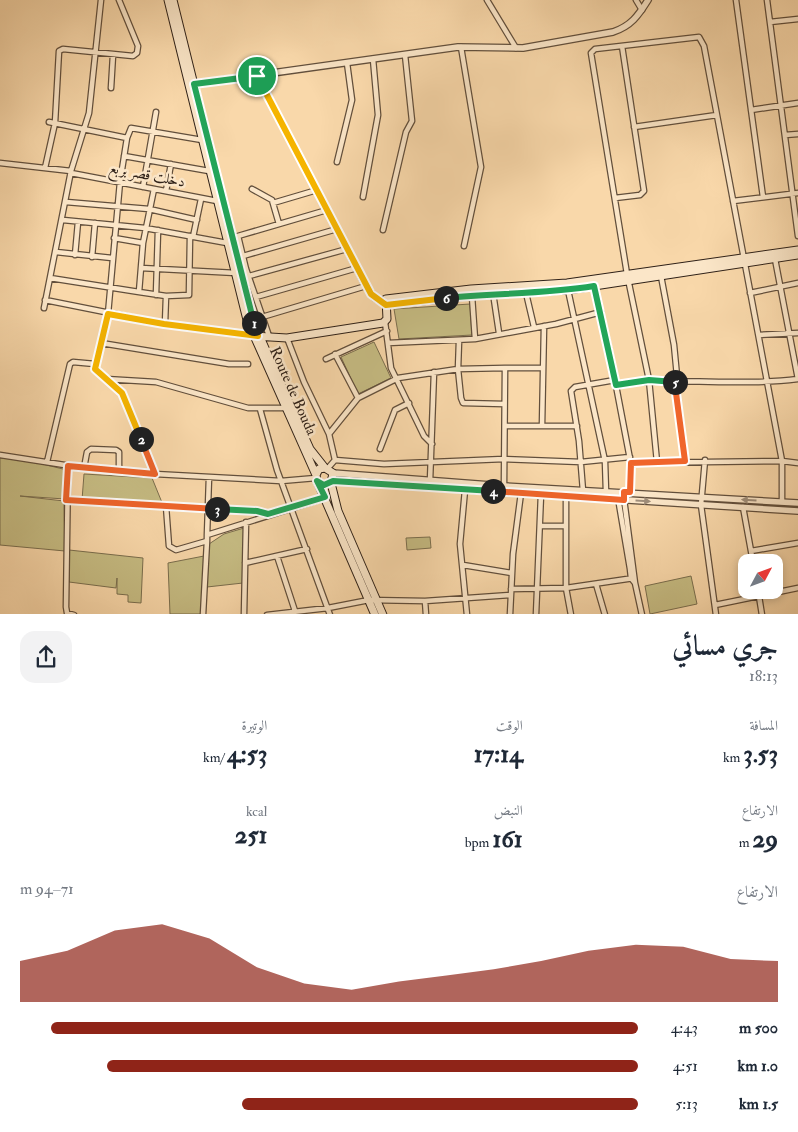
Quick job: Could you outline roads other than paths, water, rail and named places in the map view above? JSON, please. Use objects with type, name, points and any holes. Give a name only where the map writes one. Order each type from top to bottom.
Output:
[{"type":"main road","points":[[168,0],[194,84],[220,202]]},
{"type":"main road","points":[[173,0],[209,171],[220,202]]},
{"type":"main road","name":"Route de Bouda","points":[[220,202],[236,273],[256,336],[316,478],[373,600]]},
{"type":"main road","name":"Route de Bouda","points":[[220,202],[256,336],[310,449],[330,475]]},
{"type":"main road","points":[[386,302],[493,293],[568,290],[594,286],[628,277],[661,276],[798,250]]},
{"type":"main road","points":[[386,302],[471,289],[628,277],[744,260],[775,259],[798,255]]},
{"type":"main road","points":[[256,336],[287,338],[385,322],[386,302]]},
{"type":"main road","points":[[319,470],[330,475],[324,485],[316,478],[319,470]]},
{"type":"main road","points":[[330,475],[338,511],[373,600],[376,614]]},
{"type":"main road","points":[[373,600],[383,614]]},
{"type":"street","points":[[44,308],[63,220],[71,172],[86,128],[101,0]]},
{"type":"street","points":[[46,168],[59,50],[133,56],[138,51],[119,0]]},
{"type":"street","points":[[487,0],[516,48]]},
{"type":"street","points":[[636,0],[642,10]]},
{"type":"street","points":[[194,84],[461,47],[516,48],[613,32],[626,28],[636,20],[648,0]]},
{"type":"street","points":[[736,0],[763,197]]},
{"type":"street","points":[[767,0],[781,105],[796,193],[798,236]]},
{"type":"street","points":[[770,22],[798,19]]},
{"type":"street","points":[[657,462],[649,380],[628,277],[591,53],[595,50],[622,46],[700,37],[717,115],[782,460],[782,502]]},
{"type":"street","points":[[615,198],[644,193],[622,46]]},
{"type":"street","points":[[461,47],[481,167],[464,246]]},
{"type":"street","points":[[111,88],[113,55]]},
{"type":"street","points":[[384,230],[406,132],[412,121],[405,55]]},
{"type":"street","points":[[363,197],[378,115],[373,59]]},
{"type":"street","points":[[337,162],[352,100],[347,63]]},
{"type":"street","points":[[257,76],[318,190],[366,286],[371,294],[386,302]]},
{"type":"street","points":[[751,110],[798,103]]},
{"type":"street","points":[[143,186],[156,112]]},
{"type":"street","points":[[634,127],[717,115]]},
{"type":"street","points":[[52,123],[86,128],[127,138]]},
{"type":"street","points":[[155,474],[124,397],[96,371],[95,364],[108,314],[120,182],[127,138],[131,128],[202,140]]},
{"type":"street","points":[[786,136],[798,134]]},
{"type":"street","points":[[124,156],[209,171]]},
{"type":"street","name":"دخلت قصر بربع","points":[[0,163],[71,172],[220,202]]},
{"type":"street","points":[[166,192],[171,164]]},
{"type":"street","points":[[139,292],[142,242],[154,189]]},
{"type":"street","points":[[252,189],[273,203],[279,224]]},
{"type":"street","points":[[273,203],[318,190]]},
{"type":"street","points":[[733,201],[796,193]]},
{"type":"street","points":[[50,278],[156,295],[190,295],[191,237],[197,220],[201,198]]},
{"type":"street","points":[[66,202],[117,204],[197,220]]},
{"type":"street","points":[[269,336],[243,256],[239,235],[327,210]]},
{"type":"street","points":[[63,220],[145,228],[228,243]]},
{"type":"street","points":[[75,255],[78,222]]},
{"type":"street","points":[[92,258],[95,223]]},
{"type":"street","points":[[243,256],[337,229]]},
{"type":"street","points":[[156,295],[158,230]]},
{"type":"street","points":[[114,238],[142,242]]},
{"type":"street","points":[[249,276],[347,249]]},
{"type":"street","points":[[56,252],[92,258],[112,258]]},
{"type":"street","points":[[582,491],[581,462],[571,391],[575,387],[649,380],[768,383],[798,379],[775,259]]},
{"type":"street","points":[[141,268],[236,273]]},
{"type":"street","points":[[256,297],[357,268]]},
{"type":"street","points":[[661,276],[674,346],[676,393],[685,461]]},
{"type":"street","points":[[750,293],[798,283]]},
{"type":"street","points":[[262,317],[366,286]]},
{"type":"street","points":[[594,286],[616,382],[630,460],[621,500],[634,579],[642,614]]},
{"type":"street","points":[[568,290],[587,385],[605,460],[606,492]]},
{"type":"street","points":[[493,293],[499,333]]},
{"type":"street","points":[[526,293],[534,328]]},
{"type":"street","points":[[164,324],[166,296]]},
{"type":"street","points":[[472,296],[475,339]]},
{"type":"street","points":[[45,300],[164,324],[256,336]]},
{"type":"street","points":[[388,343],[475,339],[573,320],[601,312]]},
{"type":"street","points":[[385,322],[391,368],[398,378],[424,436],[432,444]]},
{"type":"street","points":[[542,426],[544,326]]},
{"type":"street","points":[[326,359],[387,331]]},
{"type":"street","points":[[759,335],[798,334]]},
{"type":"street","points":[[287,338],[304,382],[329,434],[335,460],[330,475]]},
{"type":"street","points":[[459,340],[458,369],[463,403],[504,404]]},
{"type":"street","points":[[101,343],[229,364],[248,364]]},
{"type":"street","points":[[335,354],[358,398]]},
{"type":"street","points":[[47,462],[70,364],[73,362],[95,364]]},
{"type":"street","points":[[504,486],[506,368]]},
{"type":"street","points":[[329,434],[358,398],[398,378],[458,369],[543,368]]},
{"type":"street","points":[[430,481],[434,372]]},
{"type":"street","points":[[106,379],[156,382],[233,406],[260,410],[285,408]]},
{"type":"street","points":[[380,449],[395,410],[409,403]]},
{"type":"street","points":[[260,410],[281,481],[330,614]]},
{"type":"street","points":[[505,426],[577,426]]},
{"type":"street","points":[[84,468],[88,452],[91,449],[116,450],[119,452],[119,471]]},
{"type":"street","points":[[0,455],[84,468],[155,474],[281,481],[316,478]]},
{"type":"street","points":[[335,460],[384,464],[504,458],[581,462],[605,460],[657,462],[782,460],[798,463]]},
{"type":"street","points":[[706,460],[701,505],[716,614]]},
{"type":"street","points":[[68,466],[66,500],[66,607],[67,613],[74,614]]},
{"type":"street","points":[[330,475],[798,503]]},
{"type":"street","points":[[330,475],[465,490],[798,511]]},
{"type":"street","points":[[203,614],[209,477]]},
{"type":"street","points":[[465,490],[460,544],[467,614]]},
{"type":"street","points":[[510,614],[512,573],[521,493]]},
{"type":"street","points":[[536,614],[541,494]]},
{"type":"street","points":[[566,495],[566,588],[571,614]]},
{"type":"street","points":[[689,504],[690,496]]},
{"type":"street","points":[[166,506],[167,532],[171,549],[179,550],[268,514],[325,497]]},
{"type":"street","points":[[66,500],[257,511],[268,514]]},
{"type":"street","points":[[743,507],[752,554]]},
{"type":"street","points":[[244,614],[246,522]]},
{"type":"street","points":[[540,526],[565,526]]},
{"type":"street","points":[[751,551],[798,543]]},
{"type":"street","points":[[245,563],[307,549]]},
{"type":"street","points":[[276,556],[295,611]]},
{"type":"street","points":[[463,565],[512,573]]},
{"type":"street","points":[[267,614],[328,608],[373,600],[426,601],[467,599],[511,592],[566,588],[634,579]]},
{"type":"street","points":[[596,584],[605,614]]},
{"type":"street","points":[[783,590],[798,588]]},
{"type":"street","points":[[714,605],[738,598]]},
{"type":"street","points":[[759,599],[762,614]]},
{"type":"street","points":[[426,601],[426,614]]}]
